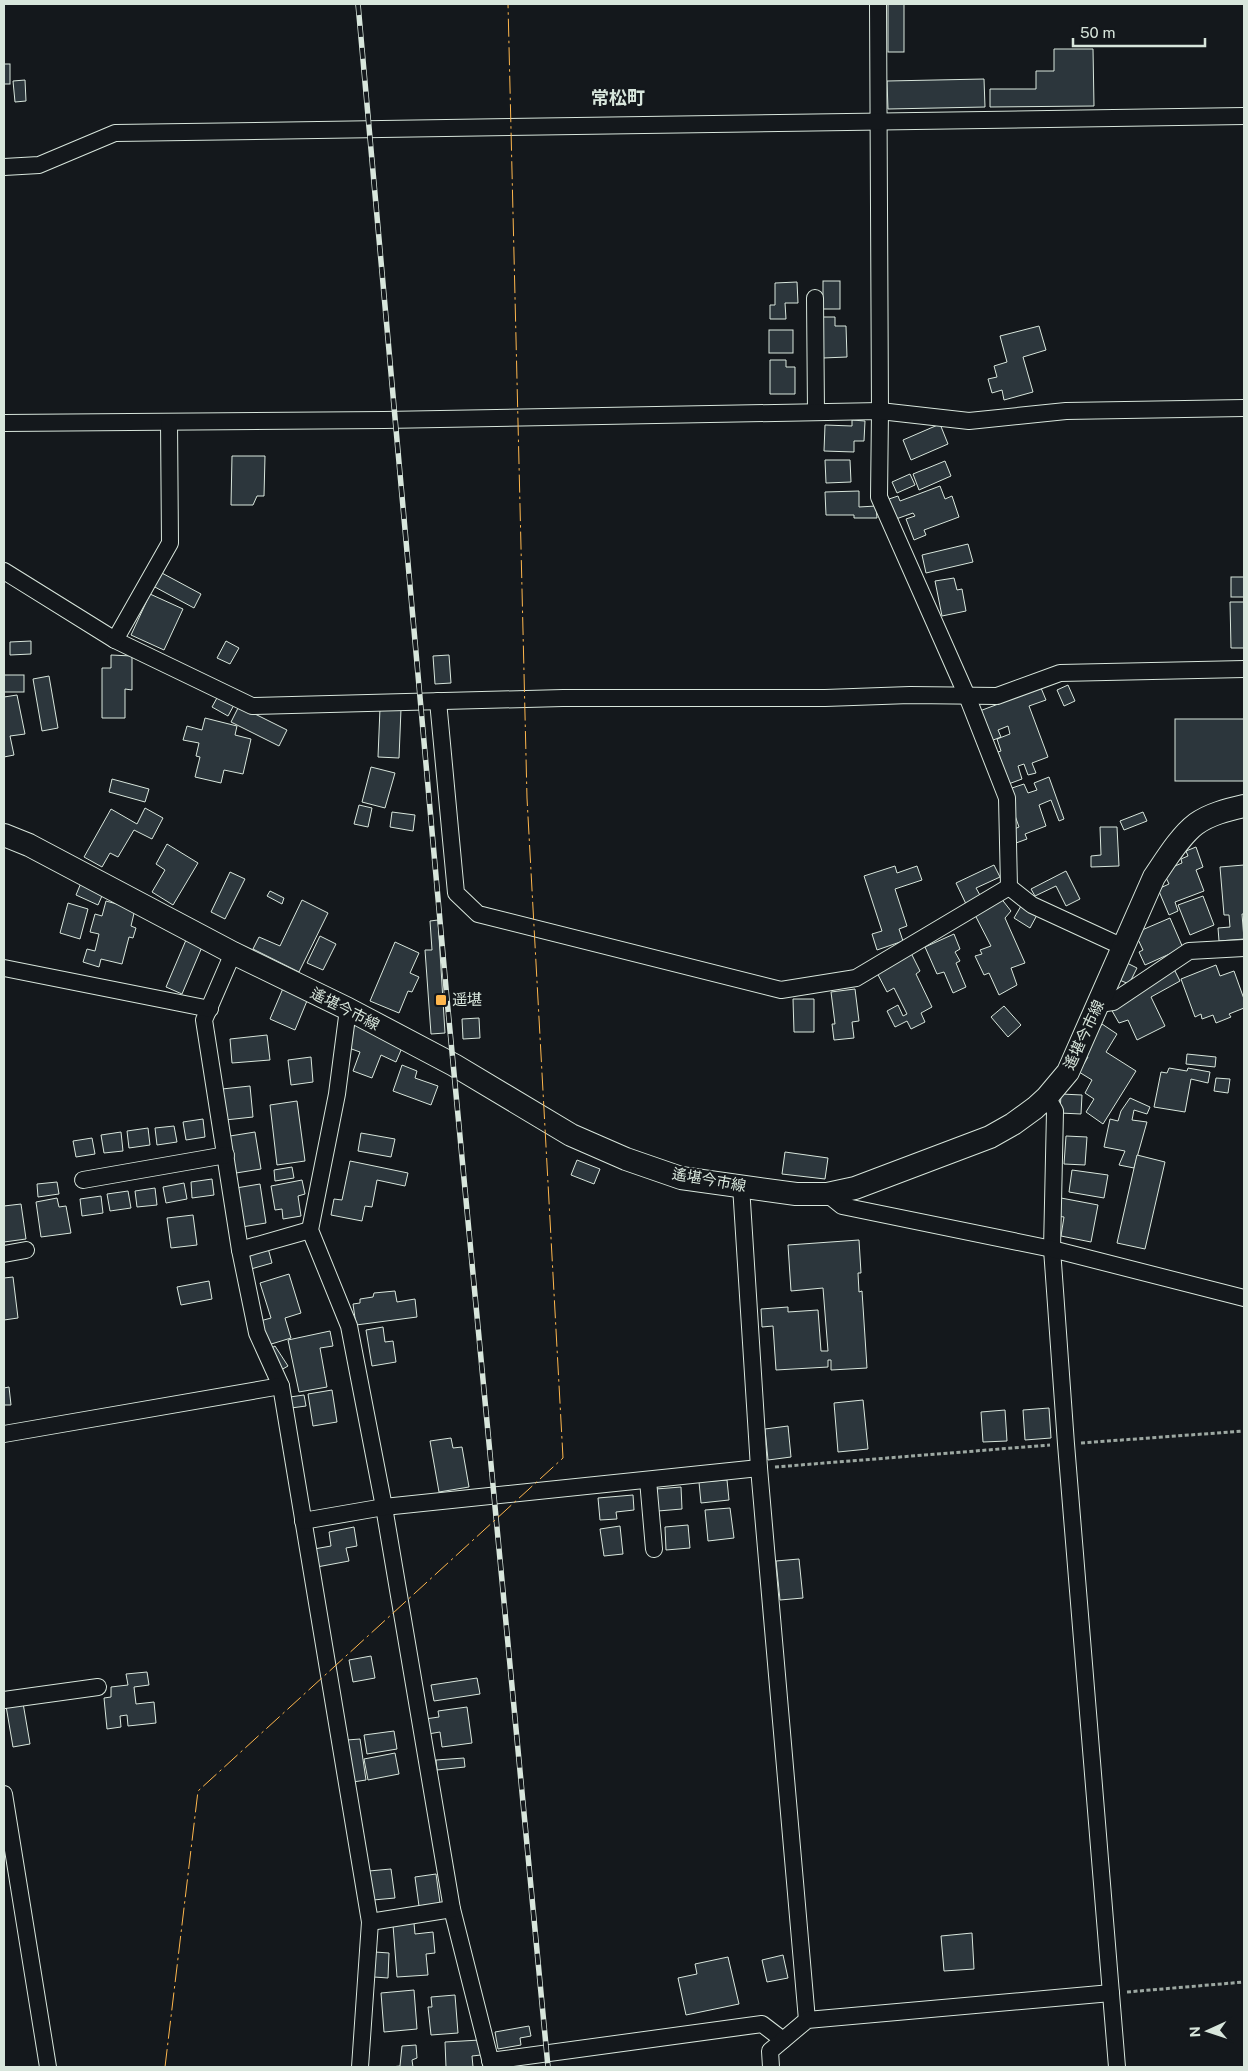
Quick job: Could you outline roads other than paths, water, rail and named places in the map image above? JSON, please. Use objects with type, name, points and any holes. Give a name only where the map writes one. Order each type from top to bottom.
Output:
[{"type":"main road","name":"遙堪今市線","points":[[4,835],[28,845],[232,953],[348,1009],[454,1065],[571,1135],[610,1152],[681,1178],[796,1194],[827,1194],[855,1188],[990,1138],[1013,1124],[1047,1097],[1068,1072],[1154,877],[1174,848],[1195,824],[1219,812],[1244,806]]},
{"type":"street","points":[[878,4],[879,497],[967,696],[1007,798],[1009,887]]},
{"type":"street","points":[[4,167],[39,165],[115,133],[1244,116]]},
{"type":"street","points":[[815,298],[816,412]]},
{"type":"street","points":[[4,423],[394,420],[880,410],[969,421],[1066,411],[1244,408]]},
{"type":"street","points":[[115,640],[170,543],[169,422]]},
{"type":"street","points":[[4,571],[115,640],[252,706],[563,698],[997,696],[1060,673],[1244,669]]},
{"type":"street","points":[[438,701],[456,893],[478,914],[781,990],[856,978],[1009,887]]},
{"type":"street","points":[[1009,887],[1032,905],[1123,947]]},
{"type":"street","points":[[1099,1004],[1113,1002],[1189,951],[1244,948]]},
{"type":"street","points":[[232,953],[204,1020],[240,1250],[257,1333],[280,1386],[370,1922],[360,2067]]},
{"type":"street","points":[[4,968],[210,1009]]},
{"type":"street","points":[[348,1009],[337,1094],[310,1230],[349,1326],[384,1507],[452,1909],[491,2064],[762,2024],[783,2040]]},
{"type":"street","points":[[1047,1097],[1055,1111],[1052,1249],[1066,1444],[1118,2067]]},
{"type":"street","points":[[83,1180],[226,1155]]},
{"type":"street","points":[[741,1186],[759,1468],[807,2020]]},
{"type":"street","points":[[827,1194],[842,1206],[1052,1249],[1244,1298]]},
{"type":"street","points":[[240,1250],[310,1230]]},
{"type":"street","points":[[4,1254],[26,1250]]},
{"type":"street","points":[[4,1434],[280,1386]]},
{"type":"street","points":[[303,1521],[384,1507],[759,1468]]},
{"type":"street","points":[[648,1480],[654,1549]]},
{"type":"street","points":[[4,1700],[98,1687]]},
{"type":"street","points":[[4,1794],[48,2067]]},
{"type":"street","points":[[370,1922],[452,1909]]},
{"type":"street","points":[[771,2067],[770,2051],[807,2020],[1112,1994]]},
{"type":"railway","points":[[358,4],[447,999],[548,2067]]},
{"type":"place","name":"遥堪","points":[[441,1000]]},
{"type":"district","name":"常松町","points":[[618,98]]}]
